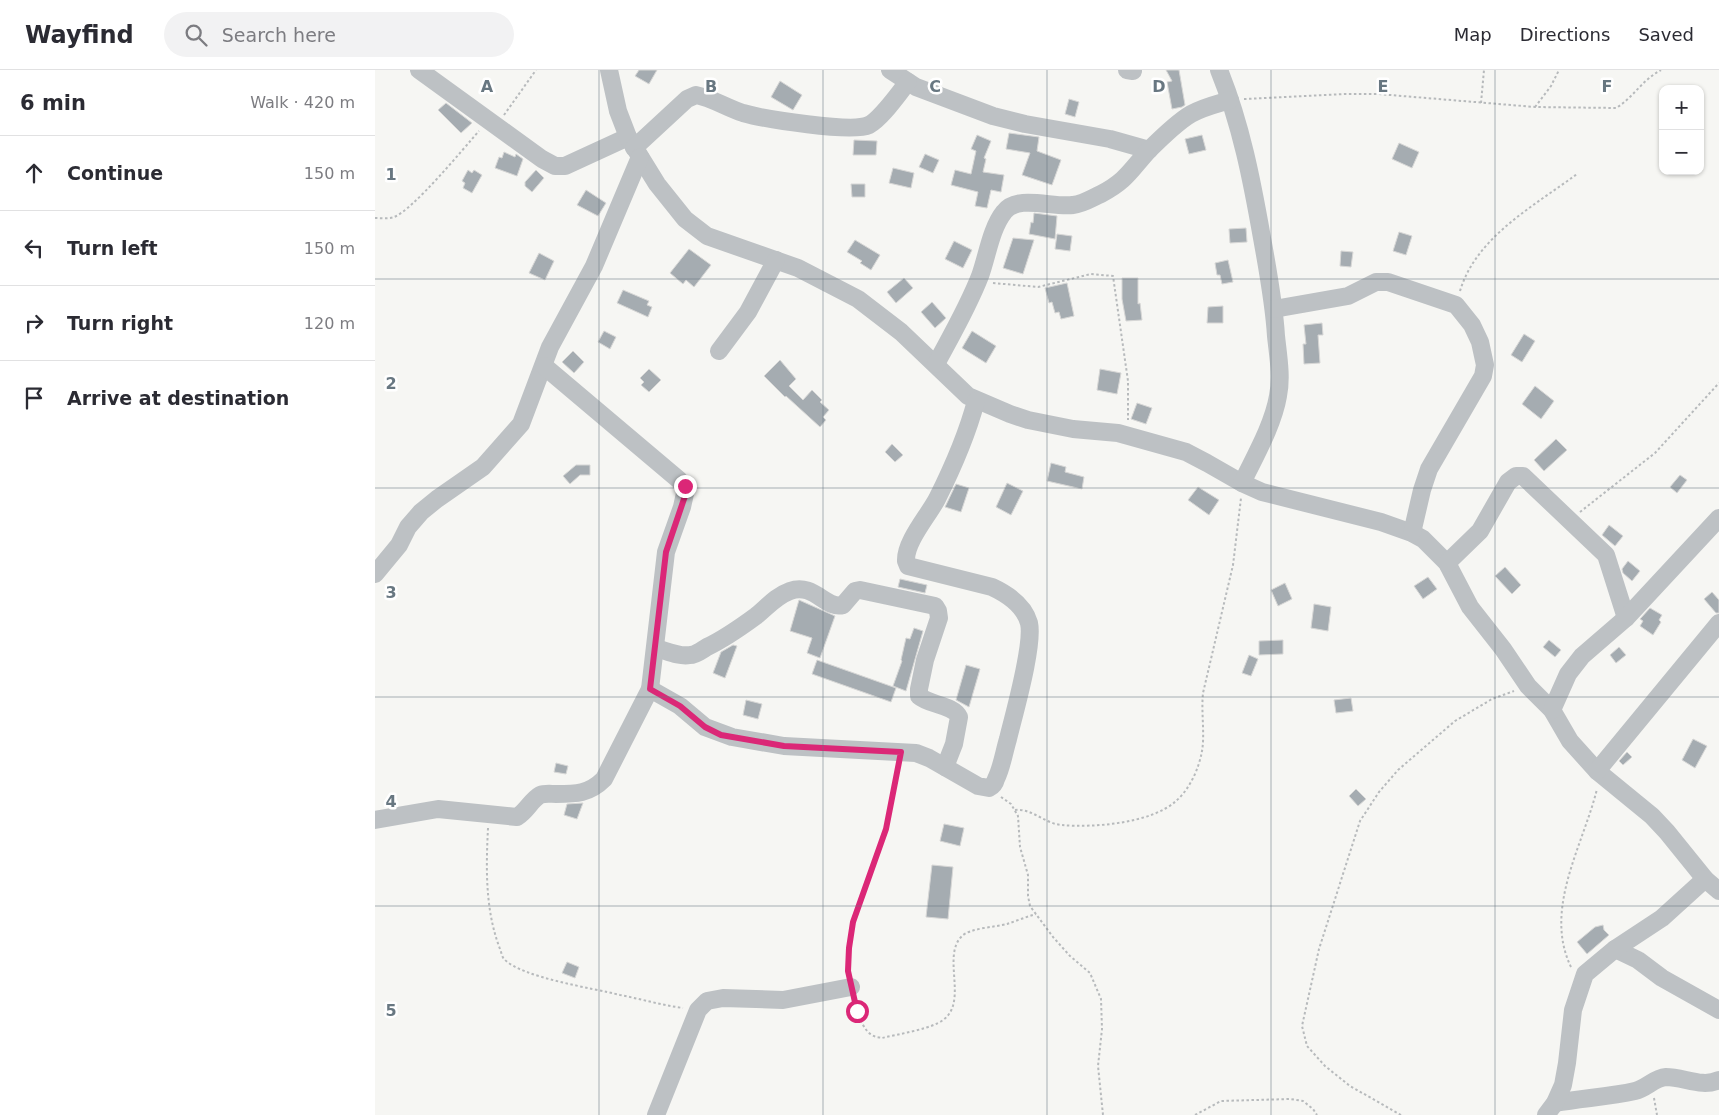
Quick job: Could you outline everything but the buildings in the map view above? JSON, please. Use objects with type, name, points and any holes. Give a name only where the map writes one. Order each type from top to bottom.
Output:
[{"type":"street","points":[[419,70],[547,163],[559,167],[565,166],[634,148]]},
{"type":"street","points":[[891,70],[908,82],[935,95],[993,116],[1025,124],[1110,138],[1149,150]]},
{"type":"street","points":[[1219,70],[1230,100],[1251,174],[1274,309],[1279,378],[1279,394],[1274,414],[1242,483]]},
{"type":"street","points":[[612,72],[618,111],[634,148],[685,219],[707,236],[798,268],[858,299],[901,332],[936,364],[960,390],[976,401],[1028,420],[1073,429],[1127,435],[1185,452],[1262,492],[1346,513],[1412,533],[1429,544],[1447,563],[1470,606],[1503,649],[1527,686],[1552,710],[1570,741],[1597,771],[1652,816],[1705,879],[1719,891]]},
{"type":"street","points":[[375,574],[399,545],[408,527],[421,512],[483,467],[521,424],[550,348],[570,313],[597,258],[634,148],[687,98],[696,95],[743,113],[811,125],[858,128],[871,124],[908,82]]},
{"type":"street","points":[[936,364],[968,304],[999,220],[1010,206],[1027,203],[1063,206],[1082,203],[1117,186],[1149,150],[1190,115],[1204,108],[1230,100]]},
{"type":"street","points":[[719,350],[747,312],[776,260]]},
{"type":"street","points":[[1274,309],[1348,296],[1370,284],[1381,281],[1456,305],[1472,325],[1484,352],[1485,370],[1471,399],[1429,469],[1412,533]]},
{"type":"street","points":[[375,820],[438,809],[517,817],[525,812],[535,799],[545,794],[574,793],[595,788],[604,780],[650,689],[666,552],[686,493],[685,486],[544,366]]},
{"type":"street","points":[[650,689],[680,706],[705,727],[721,735],[784,746],[916,753],[978,786],[989,788],[997,779],[1018,698],[1029,645],[1029,623],[1020,607],[1004,593],[992,586],[909,566],[905,557],[908,547],[941,490],[969,428],[976,401]]},
{"type":"street","points":[[1447,563],[1480,530],[1508,482],[1516,476],[1526,478],[1606,555],[1625,618]]},
{"type":"street","points":[[1552,710],[1567,674],[1582,656],[1625,618],[1719,518]]},
{"type":"street","points":[[656,648],[691,656],[716,643],[758,614],[769,603],[792,590],[805,589],[814,592],[837,606],[843,606],[855,591],[860,590],[935,606],[939,618],[925,660],[919,696],[924,700],[954,711],[959,717],[954,744],[945,767]]},
{"type":"street","points":[[1597,771],[1719,623]]},
{"type":"street","points":[[1551,1109],[1563,1085],[1573,1010],[1585,974],[1615,948],[1662,918],[1705,879]]},
{"type":"street","points":[[1615,948],[1638,960],[1662,978],[1719,1010]]},
{"type":"street","points":[[660,1114],[698,1010],[707,1001],[723,998],[783,1000],[851,987]]},
{"type":"street","points":[[1551,1109],[1638,1090],[1654,1080],[1665,1077],[1704,1084],[1719,1080]]},
{"type":"path","points":[[375,218],[394,217],[419,196],[492,123],[535,70]]},
{"type":"path","points":[[1481,103],[1484,70]]},
{"type":"path","points":[[1535,107],[1551,86],[1559,70]]},
{"type":"path","points":[[1230,100],[1378,94],[1535,107],[1616,108],[1643,82],[1661,70]]},
{"type":"path","points":[[1456,305],[1463,283],[1488,243],[1516,218],[1577,174]]},
{"type":"path","points":[[978,281],[1038,287],[1091,274],[1113,276],[1128,381],[1127,435]]},
{"type":"path","points":[[1571,520],[1655,453],[1719,383]]},
{"type":"path","points":[[1015,810],[1023,810],[1059,825],[1097,826],[1119,823],[1160,811],[1177,801],[1189,784],[1198,767],[1202,749],[1201,710],[1203,693],[1233,564],[1242,483]]},
{"type":"path","points":[[1401,1115],[1350,1086],[1325,1066],[1307,1046],[1302,1026],[1319,949],[1360,821],[1379,792],[1398,770],[1455,721],[1493,699],[1527,686]]},
{"type":"path","points":[[901,752],[886,829],[853,922],[849,948],[848,971],[851,987],[857,1011],[867,1030],[874,1036],[882,1038],[938,1023],[950,1013],[956,989],[953,953],[961,937],[966,932],[1007,924],[1036,914]]},
{"type":"path","points":[[1580,985],[1564,947],[1561,931],[1561,911],[1567,881],[1591,814],[1597,788],[1597,771]]},
{"type":"path","points":[[989,788],[1011,804],[1018,816],[1020,847],[1028,876],[1030,906],[1070,956],[1090,973],[1101,998],[1103,1030],[1099,1066],[1103,1115]]},
{"type":"path","points":[[488,814],[486,870],[489,902],[496,940],[504,959],[521,969],[554,980],[655,1004],[698,1010]]},
{"type":"path","points":[[1195,1115],[1221,1101],[1290,1099],[1303,1101],[1317,1115]]},
{"type":"route","points":[[685,486],[686,493],[682,507],[666,552],[650,689],[680,706],[689,716],[721,735],[784,746],[901,752],[886,829],[853,922],[848,971],[857,1011]]}]
